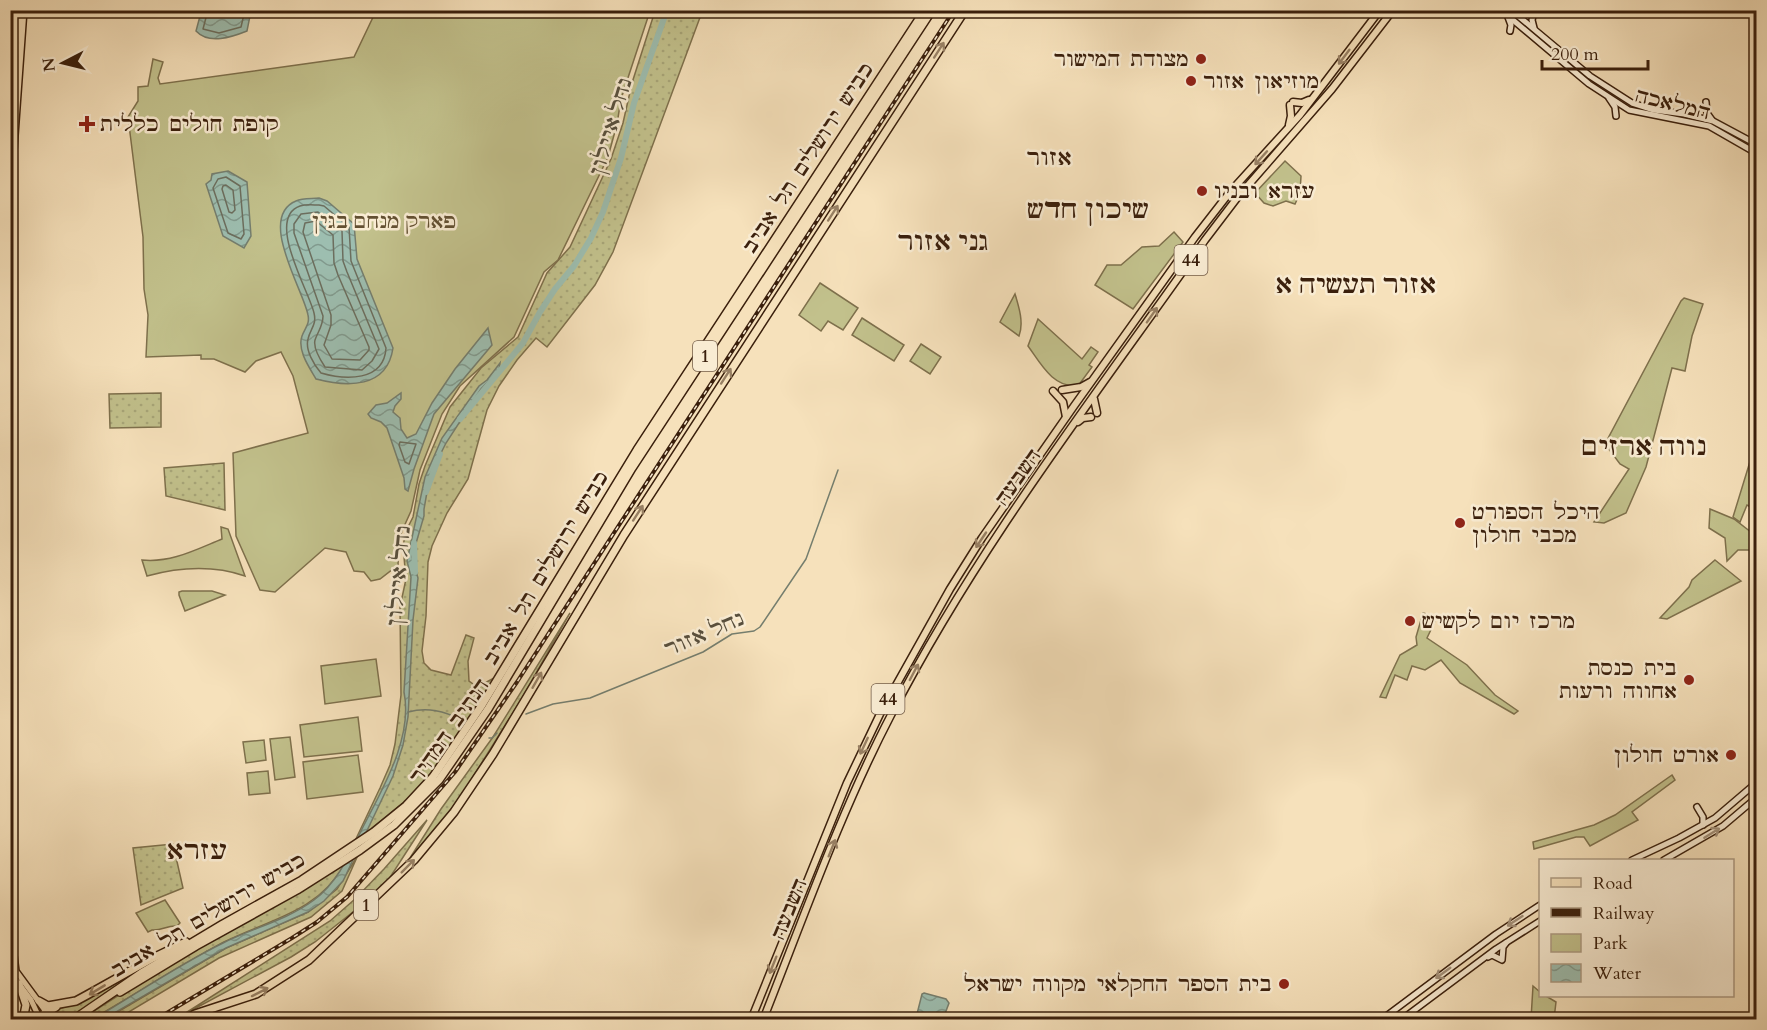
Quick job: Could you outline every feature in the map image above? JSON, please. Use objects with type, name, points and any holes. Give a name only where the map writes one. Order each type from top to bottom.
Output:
[{"type":"highway","name":"כביש ירושלים תל אביב","points":[[376,835],[417,794],[455,747],[636,450],[925,10]]},
{"type":"highway","name":"הנתיב המהיר","points":[[83,1012],[297,890],[340,859],[394,825],[427,793],[468,739],[627,477],[932,10]]},
{"type":"highway","name":"1","points":[[186,1020],[195,1014],[256,994],[309,960],[414,860],[454,812],[498,745],[624,535],[965,10]]},
{"type":"highway","name":"השבעה","points":[[751,1020],[843,793],[880,714],[950,589],[982,538],[1066,417],[1195,237],[1230,192],[1285,132],[1380,10]]},
{"type":"highway","name":"השבעה","points":[[763,1020],[858,785],[894,708],[984,555],[1094,396],[1237,198],[1320,104],[1393,10]]},
{"type":"highway","points":[[1285,132],[1291,119],[1292,104],[1305,103],[1318,91]]},
{"type":"highway","points":[[1062,390],[1081,387],[1095,377]]},
{"type":"highway","points":[[1053,391],[1063,402],[1066,417]]},
{"type":"highway","points":[[1075,424],[1083,418],[1094,415],[1094,396]]},
{"type":"highway","name":"כביש ירושלים תל אביב","points":[[73,1020],[127,982],[223,924],[340,859]]},
{"type":"highway","points":[[39,1001],[48,1006],[87,995],[153,958],[223,924]]},
{"type":"highway","points":[[18,984],[26,1005],[23,1020]]},
{"type":"highway","points":[[42,1017],[60,1004]]},
{"type":"main road","points":[[10,134],[22,10]]},
{"type":"main road","points":[[10,205],[22,10]]},
{"type":"main road","name":"המלאכה","points":[[1502,10],[1511,13],[1590,76],[1632,103],[1654,110],[1713,121],[1756,144]]},
{"type":"main road","points":[[1510,31],[1511,13],[1532,13],[1534,30]]},
{"type":"main road","name":"המלאכה","points":[[1511,13],[1588,84],[1629,110],[1709,126],[1756,153]]},
{"type":"main road","points":[[1609,97],[1615,107],[1616,117]]},
{"type":"main road","points":[[1706,102],[1707,113],[1713,121]]},
{"type":"main road","points":[[1636,859],[1715,818],[1756,783]]},
{"type":"main road","points":[[1667,859],[1723,826],[1756,798]]},
{"type":"main road","points":[[1697,807],[1703,817],[1703,825]]},
{"type":"main road","points":[[1381,1020],[1539,906]]},
{"type":"main road","points":[[1401,1020],[1496,949],[1539,922]]},
{"type":"main road","points":[[10,924],[16,972],[39,1001],[42,1017]]},
{"type":"main road","points":[[1484,958],[1492,955],[1502,960],[1503,947],[1506,942]]},
{"type":"main road","points":[[10,972],[42,1017]]},
{"type":"green space","name":"פארק מנחם בגין","points":[[376,11],[650,11],[621,99],[608,157],[558,260],[544,272],[514,337],[460,386],[442,414],[420,470],[411,511],[402,531],[398,565],[380,579],[371,581],[364,572],[354,571],[346,552],[325,548],[275,592],[260,590],[236,536],[233,453],[308,433],[293,376],[281,352],[256,361],[245,372],[214,359],[201,359],[201,355],[146,357],[148,315],[144,289],[143,237],[128,117],[138,101],[138,87],[148,86],[153,59],[163,62],[158,78],[160,84],[354,57]]},
{"type":"green space","points":[[655,11],[906,11],[906,15],[702,12],[613,252],[595,285],[547,347],[536,338],[499,386],[487,410],[468,479],[447,513],[432,546],[428,562],[422,651],[424,663],[431,670],[451,675],[466,635],[474,638],[468,661],[469,681],[476,686],[496,677],[437,766],[414,794],[354,843],[390,765],[395,744],[401,695],[400,607],[406,579],[403,546],[406,531],[413,517],[425,466],[450,407],[481,368],[518,337],[547,273],[570,247],[611,159]]},
{"type":"green space","points":[[1285,161],[1301,176],[1300,193],[1295,204],[1286,201],[1273,206],[1264,203],[1255,193]]},
{"type":"green space","points":[[1174,232],[1183,242],[1133,309],[1095,285],[1107,265],[1121,265],[1142,247],[1159,246]]},
{"type":"green space","points":[[820,283],[858,308],[843,330],[828,321],[821,331],[799,315]]},
{"type":"green space","points":[[1015,294],[1021,320],[1019,336],[1000,322]]},
{"type":"green space","points":[[1684,298],[1703,304],[1692,336],[1685,371],[1672,368],[1646,467],[1626,513],[1604,523],[1594,522],[1629,469],[1620,464],[1605,444]]},
{"type":"green space","points":[[862,318],[904,345],[894,361],[852,335]]},
{"type":"green space","points":[[1038,319],[1082,359],[1091,347],[1098,352],[1089,365],[1092,367],[1078,386],[1061,383],[1048,374],[1028,346]]},
{"type":"green space","points":[[921,344],[941,357],[930,374],[910,361]]},
{"type":"green space","points":[[161,393],[161,427],[110,428],[109,394]]},
{"type":"green space","points":[[1756,442],[1756,510],[1747,505],[1740,522],[1733,517]]},
{"type":"green space","points":[[224,463],[225,510],[166,496],[164,468]]},
{"type":"green space","points":[[1710,509],[1734,519],[1756,536],[1756,550],[1738,550],[1727,561],[1725,538],[1709,528]]},
{"type":"green space","points":[[221,527],[228,529],[245,576],[221,570],[196,568],[147,576],[142,560],[173,558],[222,539]]},
{"type":"green space","points":[[1715,560],[1741,581],[1667,619],[1660,618],[1689,587],[1692,580]]},
{"type":"green space","points":[[182,591],[212,591],[225,595],[185,611],[179,595]]},
{"type":"green space","points":[[570,613],[519,703],[466,788],[445,818],[410,858],[441,809],[493,737]]},
{"type":"green space","points":[[1423,613],[1437,617],[1427,638],[1467,665],[1495,695],[1518,711],[1514,714],[1460,683],[1441,660],[1425,670],[1412,666],[1407,680],[1395,675],[1386,698],[1380,697],[1400,655],[1417,645],[1416,637]]},
{"type":"green space","points":[[376,659],[381,696],[325,704],[321,666]]},
{"type":"green space","points":[[358,717],[362,751],[304,757],[300,725]]},
{"type":"green space","points":[[290,737],[295,777],[275,780],[270,739]]},
{"type":"green space","points":[[264,740],[266,760],[246,763],[243,742]]},
{"type":"green space","points":[[358,755],[363,792],[307,799],[303,762]]},
{"type":"green space","points":[[268,771],[270,793],[249,795],[247,773]]},
{"type":"green space","points":[[1672,775],[1675,780],[1632,812],[1638,820],[1590,846],[1584,837],[1576,837],[1534,849],[1533,842],[1594,825],[1615,815]]},
{"type":"green space","points":[[427,820],[389,879],[363,904],[315,942],[291,957],[181,1016],[330,921],[384,869]]},
{"type":"green space","points":[[173,844],[183,888],[141,905],[133,848]]},
{"type":"green space","points":[[358,855],[342,891],[311,917],[219,958],[117,1019],[104,1020],[226,948],[308,912],[337,889]]},
{"type":"green space","points":[[345,864],[321,894],[307,904],[224,942],[92,1019],[80,1020],[133,986]]},
{"type":"green space","points":[[165,900],[180,923],[177,926],[148,932],[136,913]]},
{"type":"green space","points":[[172,950],[68,1019],[55,1019],[54,1011],[88,998]]},
{"type":"green space","points":[[1533,986],[1539,991],[1539,997],[1548,997],[1556,1002],[1554,1019],[1531,1019]]},
{"type":"water","points":[[204,10],[251,11],[247,31],[235,36],[207,38],[196,31]]},
{"type":"water","points":[[228,171],[247,182],[251,236],[244,248],[223,236],[206,184],[211,180],[212,174]]},
{"type":"water","points":[[319,198],[327,201],[354,224],[357,259],[393,348],[383,371],[364,382],[352,384],[316,379],[302,353],[301,341],[308,323],[308,315],[281,237],[281,222],[285,209],[296,201]]},
{"type":"water","points":[[488,328],[492,345],[434,414],[408,491],[405,489],[404,478],[387,428],[368,414],[376,405],[387,403],[401,393],[401,399],[393,412],[400,418],[401,429],[407,438],[416,434],[432,403],[455,369]]},
{"type":"water","points":[[500,363],[499,370],[481,389],[446,443],[430,475],[424,516],[412,557],[418,578],[413,620],[408,717],[403,745],[393,776],[343,881],[324,901],[308,912],[226,948],[104,1019],[92,1020],[206,952],[304,907],[323,892],[343,866],[388,778],[401,744],[406,709],[404,692],[411,577],[407,561],[425,477],[442,438],[479,386],[487,380]]},
{"type":"water","points":[[924,993],[946,999],[949,1003],[943,1019],[917,1014]]},
{"type":"waterway","name":"נחל איילון","points":[[460,419],[523,343],[540,312],[574,266],[591,238],[603,212],[621,158],[634,103],[667,10]]},
{"type":"waterway","name":"נחל איילון","points":[[426,492],[440,454]]},
{"type":"waterway","name":"נחל אזור","points":[[526,714],[553,704],[590,698],[703,652],[732,634],[754,631],[760,627],[806,559],[838,470]]},
{"type":"waterway","name":"נחל איילון","points":[[414,543],[415,572]]},
{"type":"waterway","name":"נחל אזור","points":[[408,712],[436,711],[462,720]]},
{"type":"waterway","name":"נחל אזור","points":[[489,738],[497,733]]},
{"type":"railway","points":[[155,1020],[317,922],[347,897],[455,772],[517,682],[954,10]]},
{"type":"place","name":"מצודת המישור","points":[[1201,59]]},
{"type":"place","name":"מוזיאון אזור","points":[[1191,81]]},
{"type":"place","name":"קופת חולים כללית","points":[[87,124]]},
{"type":"place","name":"עזרא ובניו","points":[[1202,191]]},
{"type":"place","name":"היכל הספורט מכבי חולון","points":[[1460,523]]},
{"type":"place","name":"מרכז יום לקשיש","points":[[1410,621]]},
{"type":"place","name":"בית כנסת אחווה ורעות","points":[[1689,680]]},
{"type":"place","name":"אורט חולון","points":[[1731,755]]},
{"type":"place","name":"בית הספר החקלאי מקווה ישראל","points":[[1284,984]]},
{"type":"district","name":"אזור","points":[[1049,158]]},
{"type":"district","name":"שיכון חדש","points":[[1088,209]]},
{"type":"district","name":"גני אזור","points":[[943,241]]},
{"type":"district","name":"אזור תעשיה א","points":[[1356,284]]},
{"type":"district","name":"נווה ארזים","points":[[1644,446]]},
{"type":"district","name":"עזרא","points":[[197,850]]}]
